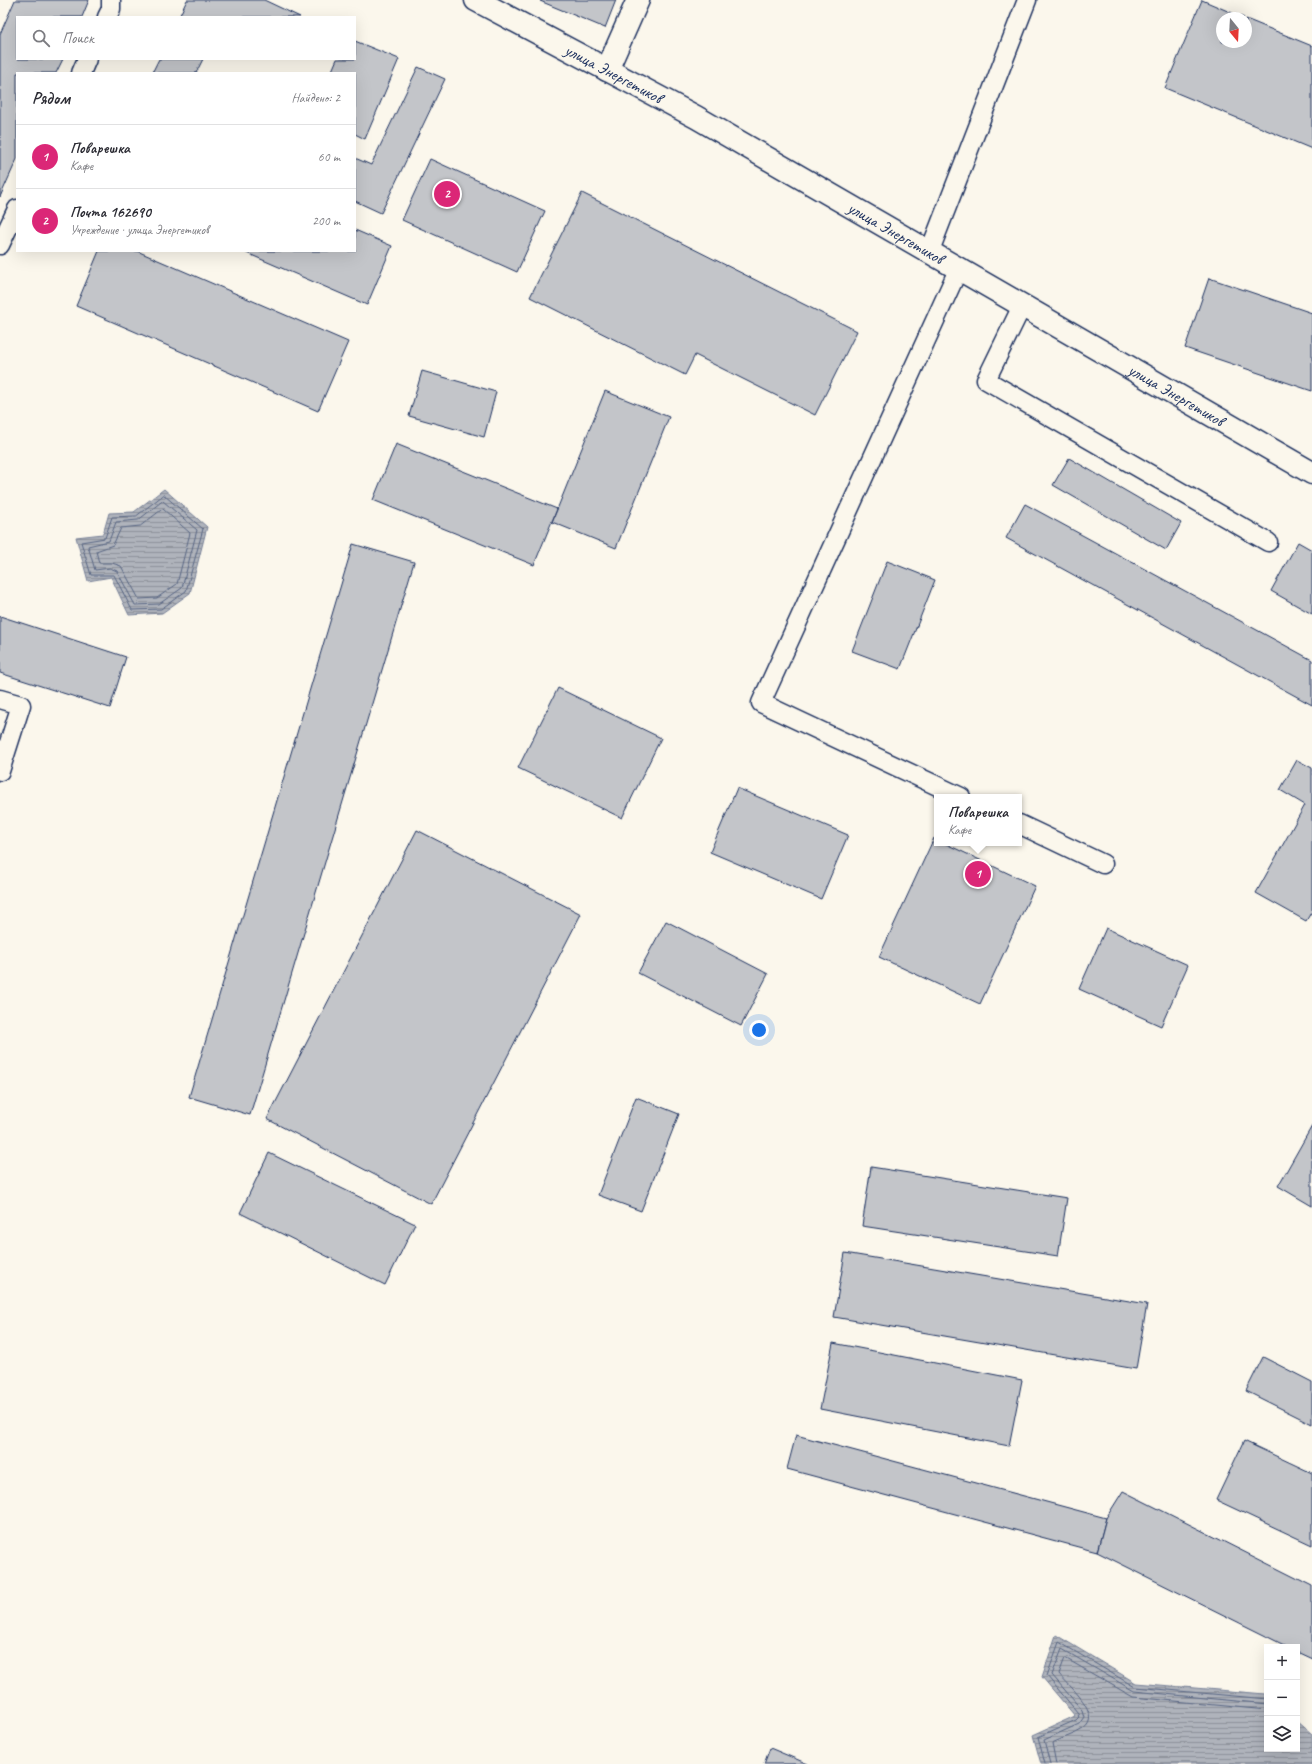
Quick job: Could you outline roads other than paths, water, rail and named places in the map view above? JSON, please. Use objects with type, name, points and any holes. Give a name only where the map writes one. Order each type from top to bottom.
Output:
[{"type":"main road","name":"улица Энергетиков","points":[[476,0],[696,117],[958,270],[1312,473]]},
{"type":"main road","points":[[607,70],[638,0]]},
{"type":"lane","points":[[108,16],[111,9],[111,0]]},
{"type":"lane","points":[[929,253],[1027,0]]},
{"type":"lane","points":[[81,72],[87,60]]},
{"type":"lane","points":[[0,245],[16,211]]},
{"type":"lane","points":[[955,794],[761,703],[958,270]]},
{"type":"lane","points":[[1022,306],[986,380],[1268,542]]},
{"type":"lane","points":[[0,699],[21,705],[0,771]]},
{"type":"lane","points":[[1022,825],[1103,864]]},
{"type":"water","points":[[164,489],[207,527],[190,593],[162,613],[129,615],[111,577],[88,581],[76,537],[103,534],[109,513],[134,512]]},
{"type":"water","points":[[1056,1635],[1136,1683],[1264,1694],[1264,1752],[1300,1752],[1300,1724],[1312,1734],[1312,1764],[1041,1764],[1033,1735],[1075,1716],[1042,1677]]},
{"type":"place","name":"Почта 162690","points":[[447,194]]},
{"type":"place","name":"Поварешка","points":[[978,874]]}]
